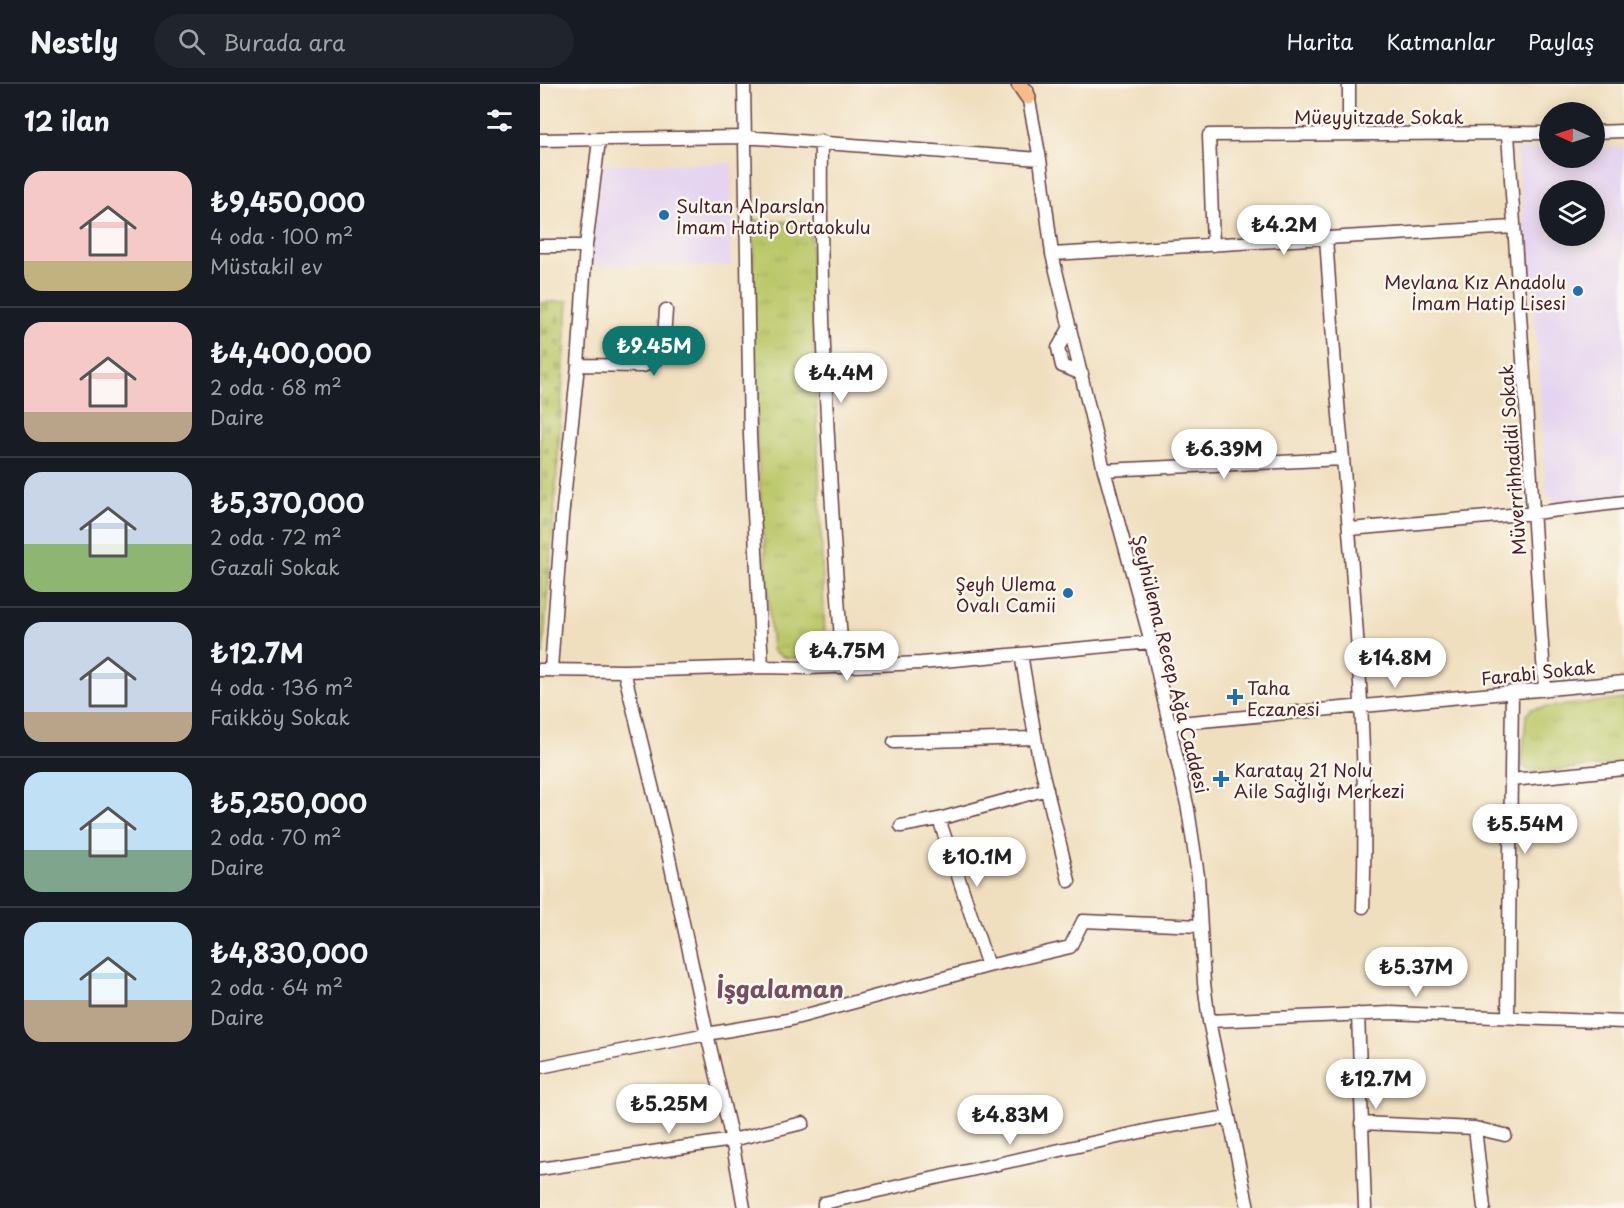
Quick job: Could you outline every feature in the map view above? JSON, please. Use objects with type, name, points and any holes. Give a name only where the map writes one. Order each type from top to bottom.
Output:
[{"type":"street","points":[[744,84],[750,435],[762,667]]},
{"type":"street","points":[[1349,84],[1349,133]]},
{"type":"street","name":"Şeyhülema Recep Ağa Caddesi","points":[[1025,87],[1040,159],[1052,254],[1104,470],[1151,642],[1192,831],[1198,876],[1204,983],[1209,1021],[1248,1208]]},
{"type":"street","points":[[1605,132],[1624,131]]},
{"type":"street","name":"Müeyyitzade Sokak","points":[[1213,245],[1209,135],[1539,133]]},
{"type":"street","name":"Müverrihhadidi Sokak","points":[[1508,134],[1545,690]]},
{"type":"street","points":[[540,140],[744,136],[1040,159]]},
{"type":"street","points":[[599,140],[586,246],[578,365],[546,670],[843,667],[921,663],[1151,642]]},
{"type":"street","points":[[821,141],[820,228],[830,492],[843,667]]},
{"type":"street","points":[[1052,254],[1514,227]]},
{"type":"street","points":[[1326,238],[1350,529],[1360,707],[1365,853],[1363,907]]},
{"type":"street","points":[[540,246],[586,246]]},
{"type":"street","points":[[578,365],[644,366],[657,359],[663,351],[666,310]]},
{"type":"street","points":[[1070,327],[1058,348],[1062,366],[1082,374]]},
{"type":"street","points":[[1104,470],[1343,459]]},
{"type":"street","points":[[1350,529],[1534,513],[1624,502]]},
{"type":"street","points":[[1021,654],[1035,738],[1069,880]]},
{"type":"street","points":[[624,671],[732,1140],[744,1208]]},
{"type":"street","name":"Farabi Sokak","points":[[1169,724],[1624,682]]},
{"type":"street","points":[[1508,1017],[1512,693]]},
{"type":"street","points":[[894,742],[1035,738]]},
{"type":"street","points":[[1512,780],[1624,769]]},
{"type":"street","points":[[901,826],[939,819],[1047,789]]},
{"type":"street","points":[[939,819],[988,966]]},
{"type":"street","points":[[540,1067],[788,1020],[988,966],[1070,947],[1083,921],[1200,926]]},
{"type":"street","points":[[1209,1021],[1390,1012],[1624,1022]]},
{"type":"street","points":[[1358,1014],[1365,1208]]},
{"type":"street","points":[[824,1208],[824,1203],[1154,1130],[1228,1117]]},
{"type":"street","points":[[1361,1123],[1475,1128],[1505,1135]]},
{"type":"street","points":[[540,1169],[732,1140],[803,1124]]},
{"type":"street","points":[[1475,1128],[1484,1208]]},
{"type":"shaded area","points":[[1624,147],[1624,499],[1559,503],[1546,494],[1538,351],[1516,150],[1539,149],[1539,168],[1605,168],[1605,148]]},
{"type":"shaded area","name":"Sultan Alparslan İmam Hatip Ortaokulu","points":[[732,163],[730,266],[591,265],[602,164]]},
{"type":"green space","points":[[754,220],[810,223],[825,642],[818,654],[799,658],[782,657],[772,650],[757,446],[752,340]]},
{"type":"green space","points":[[568,301],[543,654],[540,654],[540,303]]},
{"type":"green space","points":[[1624,699],[1624,764],[1532,772],[1522,766],[1526,716],[1531,709]]},
{"type":"place","name":"Sultan Alparslan İmam Hatip Ortaokulu","points":[[664,215]]},
{"type":"place","name":"Mevlana Kız Anadolu İmam Hatip Lisesi","points":[[1578,291]]},
{"type":"place","name":"Şeyh Ulema Ovalı Camii","points":[[1068,593]]},
{"type":"place","name":"Taha Eczanesi","points":[[1235,697]]},
{"type":"place","name":"Karatay 21 Nolu Aile Sağlığı Merkezi","points":[[1221,779]]},
{"type":"district","name":"İşgalaman","points":[[780,988]]}]
